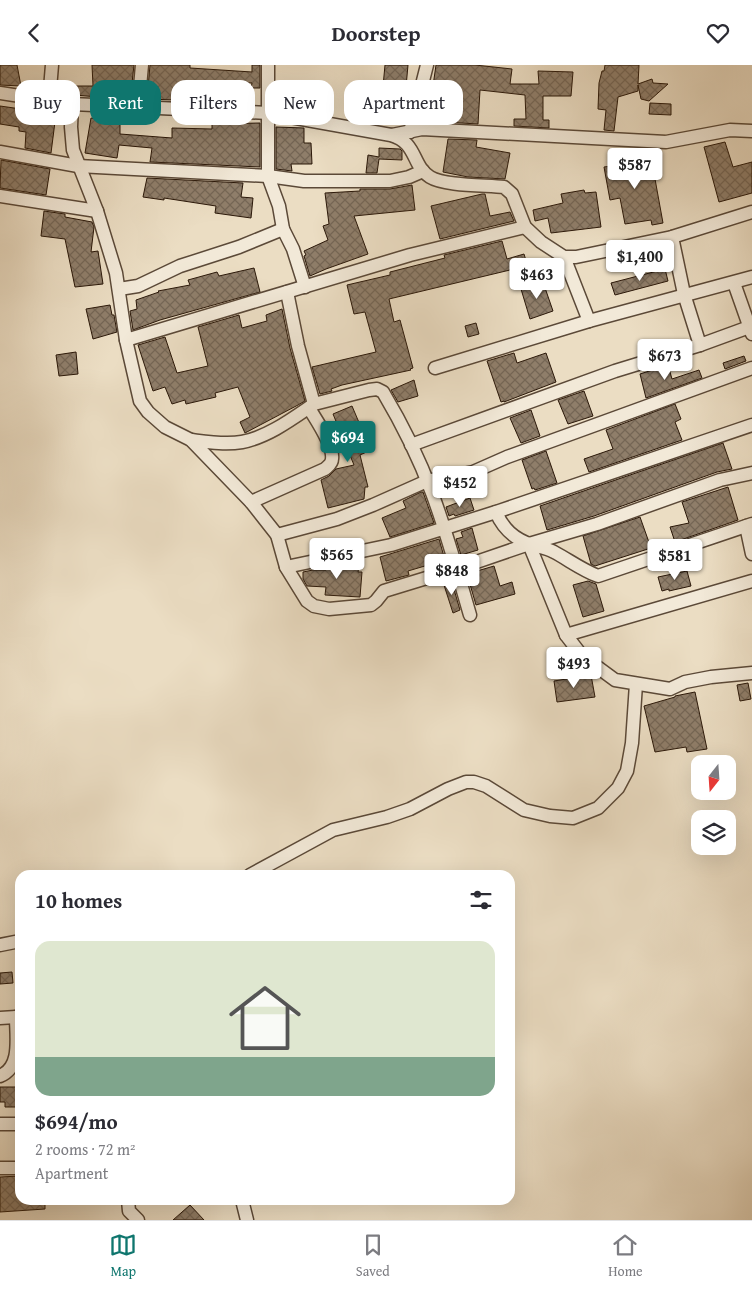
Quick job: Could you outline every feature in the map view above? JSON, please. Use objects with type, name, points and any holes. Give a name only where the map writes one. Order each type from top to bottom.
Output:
[{"type":"street","points":[[51,80],[52,65]]},
{"type":"street","points":[[141,80],[142,65]]},
{"type":"street","points":[[268,65],[268,80]]},
{"type":"street","points":[[410,132],[427,65]]},
{"type":"street","points":[[0,93],[15,95]]},
{"type":"street","points":[[161,110],[265,113]]},
{"type":"street","points":[[71,125],[73,150],[98,211],[116,273],[126,340],[140,401],[148,412],[165,427],[191,440],[250,503],[277,535],[286,567],[307,601],[314,606],[329,609],[371,605],[384,591],[597,524],[720,480],[752,473]]},
{"type":"street","points":[[268,125],[268,176],[279,206],[283,229],[293,249],[305,287]]},
{"type":"street","points":[[334,125],[400,138],[408,143],[424,171],[430,177],[443,182],[504,187],[512,194],[526,227],[541,242],[564,257],[576,257],[672,237],[752,211]]},
{"type":"street","points":[[392,135],[422,129],[666,142],[730,130],[752,131]]},
{"type":"street","points":[[0,152],[78,166],[268,176],[304,181],[390,181],[410,177],[424,171]]},
{"type":"street","points":[[0,196],[98,211]]},
{"type":"street","points":[[126,340],[410,255],[526,227]]},
{"type":"street","points":[[119,289],[138,286],[180,266],[239,247],[283,229]]},
{"type":"street","points":[[672,237],[684,294],[700,345]]},
{"type":"street","points":[[564,257],[589,321]]},
{"type":"street","points":[[435,368],[589,321],[752,277]]},
{"type":"street","points":[[411,445],[615,371],[751,329],[734,283]]},
{"type":"street","points":[[250,503],[325,469],[332,460],[331,447],[311,406],[287,292]]},
{"type":"street","points":[[277,535],[337,519],[427,481],[473,472],[507,457],[752,368]]},
{"type":"street","points":[[191,440],[219,443],[240,442],[270,431],[311,406],[369,390],[381,389],[411,445],[427,481],[445,528],[470,615]]},
{"type":"street","points":[[286,567],[391,545],[496,512],[752,425]]},
{"type":"street","points":[[496,512],[501,525],[512,534],[529,544],[552,551],[588,573],[598,576],[749,525],[752,554]]},
{"type":"street","points":[[529,544],[566,635],[579,652],[615,680],[636,685],[670,689],[685,682],[752,673]]},
{"type":"street","points":[[566,635],[752,581]]},
{"type":"street","points":[[259,870],[333,830],[410,809],[448,789],[466,782],[474,782],[486,786],[524,810],[550,816],[573,818],[598,808],[618,788],[627,771],[632,743],[636,685]]},
{"type":"street","points":[[0,945],[15,942]]},
{"type":"street","points":[[0,1019],[15,1017]]},
{"type":"street","points":[[0,1076],[7,1073],[15,1059]]},
{"type":"street","points":[[0,1124],[15,1124]]},
{"type":"street","points":[[0,1168],[15,1168]]},
{"type":"street","points":[[128,1205],[129,1211],[138,1220]]},
{"type":"street","points":[[243,1205],[247,1220]]},
{"type":"building","points":[[0,65],[17,65],[20,80],[15,80],[15,86],[0,85]]},
{"type":"building","points":[[92,65],[134,65],[132,80],[93,80]]},
{"type":"building","points":[[150,65],[190,65],[190,68],[252,72],[252,65],[260,65],[260,88],[255,88],[255,80],[171,80],[171,100],[161,100],[161,80],[149,80]]},
{"type":"building","points":[[385,65],[408,65],[407,80],[384,80]]},
{"type":"building","points":[[436,65],[475,65],[512,69],[510,84],[539,84],[538,71],[573,72],[571,96],[543,96],[543,120],[549,120],[549,128],[514,126],[514,119],[526,119],[525,95],[480,90],[478,124],[463,123],[463,80],[434,80]]},
{"type":"building","points":[[605,65],[639,65],[638,84],[652,79],[653,83],[668,84],[649,101],[641,99],[638,85],[638,91],[618,97],[614,131],[604,130],[606,110],[598,109],[599,83]]},
{"type":"building","points":[[80,86],[90,86],[90,96],[80,95]]},
{"type":"building","points":[[650,103],[671,104],[671,115],[649,114]]},
{"type":"building","points":[[0,106],[15,108],[15,125],[55,125],[51,153],[25,148],[26,132],[19,131],[19,127],[0,124]]},
{"type":"building","points":[[255,123],[260,123],[260,167],[150,162],[152,148],[119,145],[117,158],[85,153],[90,124],[120,125],[120,134],[172,138],[172,128],[212,129],[212,125],[255,125]]},
{"type":"building","points":[[276,127],[304,128],[304,143],[311,143],[312,164],[291,164],[292,171],[276,169]]},
{"type":"building","points":[[448,139],[477,140],[476,147],[510,153],[505,179],[468,177],[443,172]]},
{"type":"building","points":[[725,142],[733,167],[752,162],[752,193],[719,202],[704,147]]},
{"type":"building","points":[[379,148],[400,149],[402,151],[402,160],[379,159],[377,173],[366,173],[368,155],[379,157]]},
{"type":"building","points":[[651,157],[663,223],[652,225],[651,220],[625,224],[620,198],[610,200],[604,167]]},
{"type":"building","points":[[1,160],[50,169],[46,195],[0,188]]},
{"type":"building","points":[[147,178],[243,183],[241,197],[253,198],[251,218],[215,213],[216,206],[164,198],[164,200],[143,197]]},
{"type":"building","points":[[412,185],[415,210],[354,216],[368,254],[310,276],[304,251],[328,240],[323,226],[329,224],[325,193],[360,191],[360,189],[390,189]]},
{"type":"building","points":[[584,190],[585,193],[596,192],[601,227],[551,233],[548,218],[535,221],[533,210],[563,203],[561,194]]},
{"type":"building","points":[[485,194],[490,216],[510,212],[514,221],[440,239],[431,206]]},
{"type":"building","points":[[44,211],[65,214],[65,217],[92,222],[94,227],[91,252],[98,251],[103,284],[75,287],[65,239],[41,236]]},
{"type":"building","points":[[502,241],[507,259],[524,254],[527,264],[510,270],[389,299],[394,322],[400,320],[413,368],[411,370],[342,385],[331,389],[332,391],[320,394],[312,367],[376,352],[365,312],[354,314],[347,285],[390,275],[390,272],[445,258],[444,255]]},
{"type":"building","points":[[254,268],[260,292],[160,320],[133,330],[130,311],[137,309],[136,300],[158,291],[190,285],[188,280],[217,272],[219,276]]},
{"type":"building","points":[[665,269],[668,281],[615,295],[611,283]]},
{"type":"building","points":[[543,282],[553,311],[530,319],[521,289]]},
{"type":"building","points":[[110,305],[117,332],[93,339],[86,309]]},
{"type":"building","points":[[282,309],[290,348],[305,401],[245,433],[240,422],[250,417],[238,387],[215,393],[216,397],[186,404],[185,400],[172,404],[165,387],[153,391],[138,345],[165,337],[177,373],[208,366],[198,327],[239,315],[242,328],[267,321],[266,315]]},
{"type":"building","points":[[476,323],[479,334],[468,337],[465,326]]},
{"type":"building","points":[[76,352],[78,374],[59,376],[56,355]]},
{"type":"building","points":[[514,353],[517,363],[546,353],[556,382],[501,402],[487,361]]},
{"type":"building","points":[[744,356],[746,361],[725,369],[723,363]]},
{"type":"building","points":[[668,365],[672,379],[699,370],[702,378],[646,398],[640,374]]},
{"type":"building","points":[[414,380],[418,396],[398,402],[391,390]]},
{"type":"building","points":[[584,391],[593,416],[568,424],[558,400]]},
{"type":"building","points":[[675,404],[681,419],[675,422],[682,440],[589,472],[584,459],[613,449],[606,430]]},
{"type":"building","points":[[352,406],[366,439],[368,438],[373,449],[360,455],[368,487],[365,487],[364,499],[328,508],[321,480],[329,476],[336,469],[354,465],[333,414]]},
{"type":"building","points":[[531,410],[540,436],[521,443],[510,418]]},
{"type":"building","points":[[723,443],[732,469],[717,472],[594,516],[547,530],[540,506]]},
{"type":"building","points":[[546,451],[557,483],[535,490],[534,488],[532,489],[522,460]]},
{"type":"building","points":[[728,487],[738,520],[675,542],[670,527],[689,523],[682,502]]},
{"type":"building","points":[[423,492],[434,523],[390,537],[382,518],[406,508],[403,501]]},
{"type":"building","points":[[470,498],[474,510],[449,516],[446,507]]},
{"type":"building","points":[[640,517],[651,548],[595,566],[591,564],[583,536]]},
{"type":"building","points":[[472,528],[478,550],[461,555],[456,539],[463,537],[461,532]]},
{"type":"building","points":[[439,539],[445,560],[408,571],[409,575],[386,581],[380,557]]},
{"type":"building","points":[[340,564],[359,565],[358,572],[362,572],[360,597],[325,595],[326,587],[307,586],[303,579],[303,572],[326,570],[326,567]]},
{"type":"building","points":[[494,566],[500,586],[512,582],[515,594],[476,605],[467,574]]},
{"type":"building","points":[[687,571],[691,586],[662,591],[658,577]]},
{"type":"building","points":[[451,579],[460,610],[453,613],[443,582]]},
{"type":"building","points":[[588,581],[596,584],[604,611],[583,617],[573,585]]},
{"type":"building","points":[[591,675],[595,697],[557,702],[554,681]]},
{"type":"building","points":[[748,683],[751,699],[740,701],[737,685]]},
{"type":"building","points":[[695,692],[707,749],[687,752],[686,747],[655,752],[644,706]]},
{"type":"building","points":[[12,972],[13,983],[0,984],[0,973]]},
{"type":"building","points":[[0,1087],[15,1087],[15,1107],[5,1107],[5,1102],[0,1102]]},
{"type":"building","points":[[15,1176],[15,1205],[45,1205],[45,1209],[0,1212],[0,1177]]},
{"type":"building","points":[[190,1205],[204,1220],[173,1220]]}]
